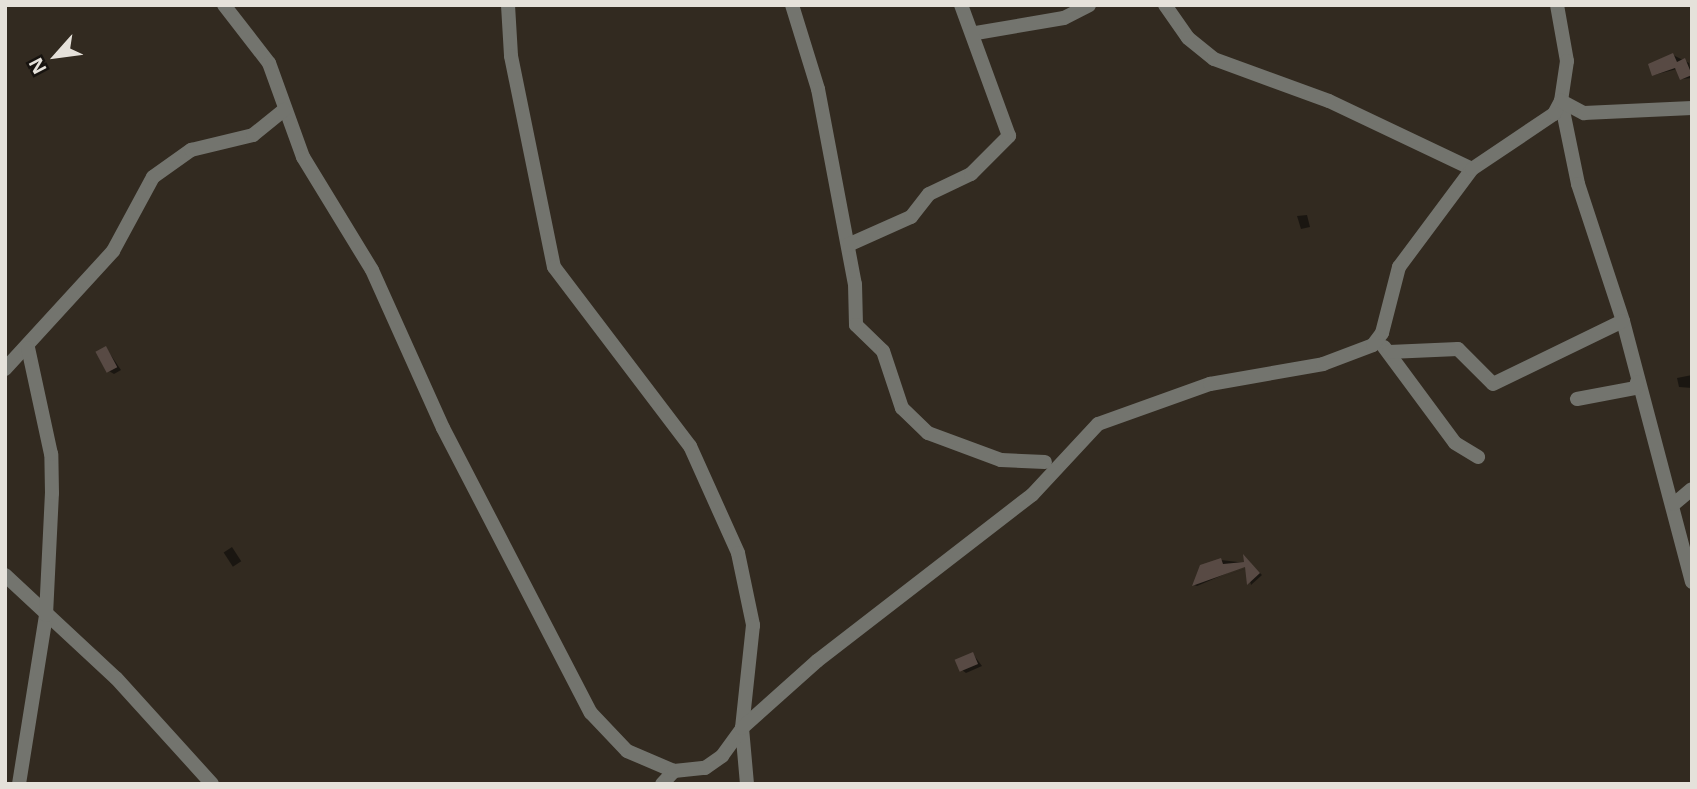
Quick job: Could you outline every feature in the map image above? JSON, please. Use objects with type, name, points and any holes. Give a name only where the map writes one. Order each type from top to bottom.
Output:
[{"type":"street","points":[[224,5],[269,63],[284,110],[313,178],[372,270],[443,428],[591,713],[627,751],[674,771],[705,768],[742,728],[966,541],[1013,512],[1098,424],[1210,384],[1323,364],[1378,341]]},
{"type":"street","points":[[508,5],[511,56],[554,267],[690,446],[738,553],[753,625],[742,728],[747,784]]},
{"type":"street","points":[[792,5],[818,89],[848,245],[856,325],[883,351],[899,401],[914,421],[947,444],[1001,460],[1045,462]]},
{"type":"street","points":[[848,245],[911,217],[929,194],[971,174],[1006,144],[1008,126],[986,81],[976,33],[961,5]]},
{"type":"street","points":[[976,33],[1064,18],[1089,5]]},
{"type":"street","points":[[1165,5],[1188,38],[1214,58],[1329,101],[1472,169]]},
{"type":"street","points":[[1378,341],[1392,278],[1472,169],[1554,114],[1561,101],[1567,61],[1557,5]]},
{"type":"street","points":[[1561,101],[1584,113],[1692,108]]},
{"type":"street","points":[[1561,101],[1578,184],[1623,321],[1637,382],[1674,504],[1692,582]]},
{"type":"street","points":[[5,369],[28,348],[113,251],[153,177],[191,150],[253,135],[284,110]]},
{"type":"street","points":[[1389,352],[1458,349],[1493,384],[1623,321]]},
{"type":"street","points":[[1378,341],[1389,352],[1455,443],[1478,457]]},
{"type":"street","points":[[19,784],[46,615],[51,454],[28,348]]},
{"type":"street","points":[[1577,399],[1636,388],[1637,382]]},
{"type":"street","points":[[1674,504],[1692,489]]},
{"type":"street","points":[[5,575],[116,678],[212,784]]},
{"type":"street","points":[[662,784],[674,771]]},
{"type":"building","points":[[1673,53],[1677,62],[1685,58],[1692,75],[1680,80],[1675,68],[1652,76],[1648,64]]},
{"type":"building","points":[[106,346],[117,367],[107,373],[95,352]]},
{"type":"building","points":[[1243,554],[1260,573],[1247,585],[1245,567],[1192,586],[1200,565],[1221,558],[1223,564],[1244,562]]},
{"type":"building","points":[[973,652],[978,664],[960,672],[955,660]]}]
